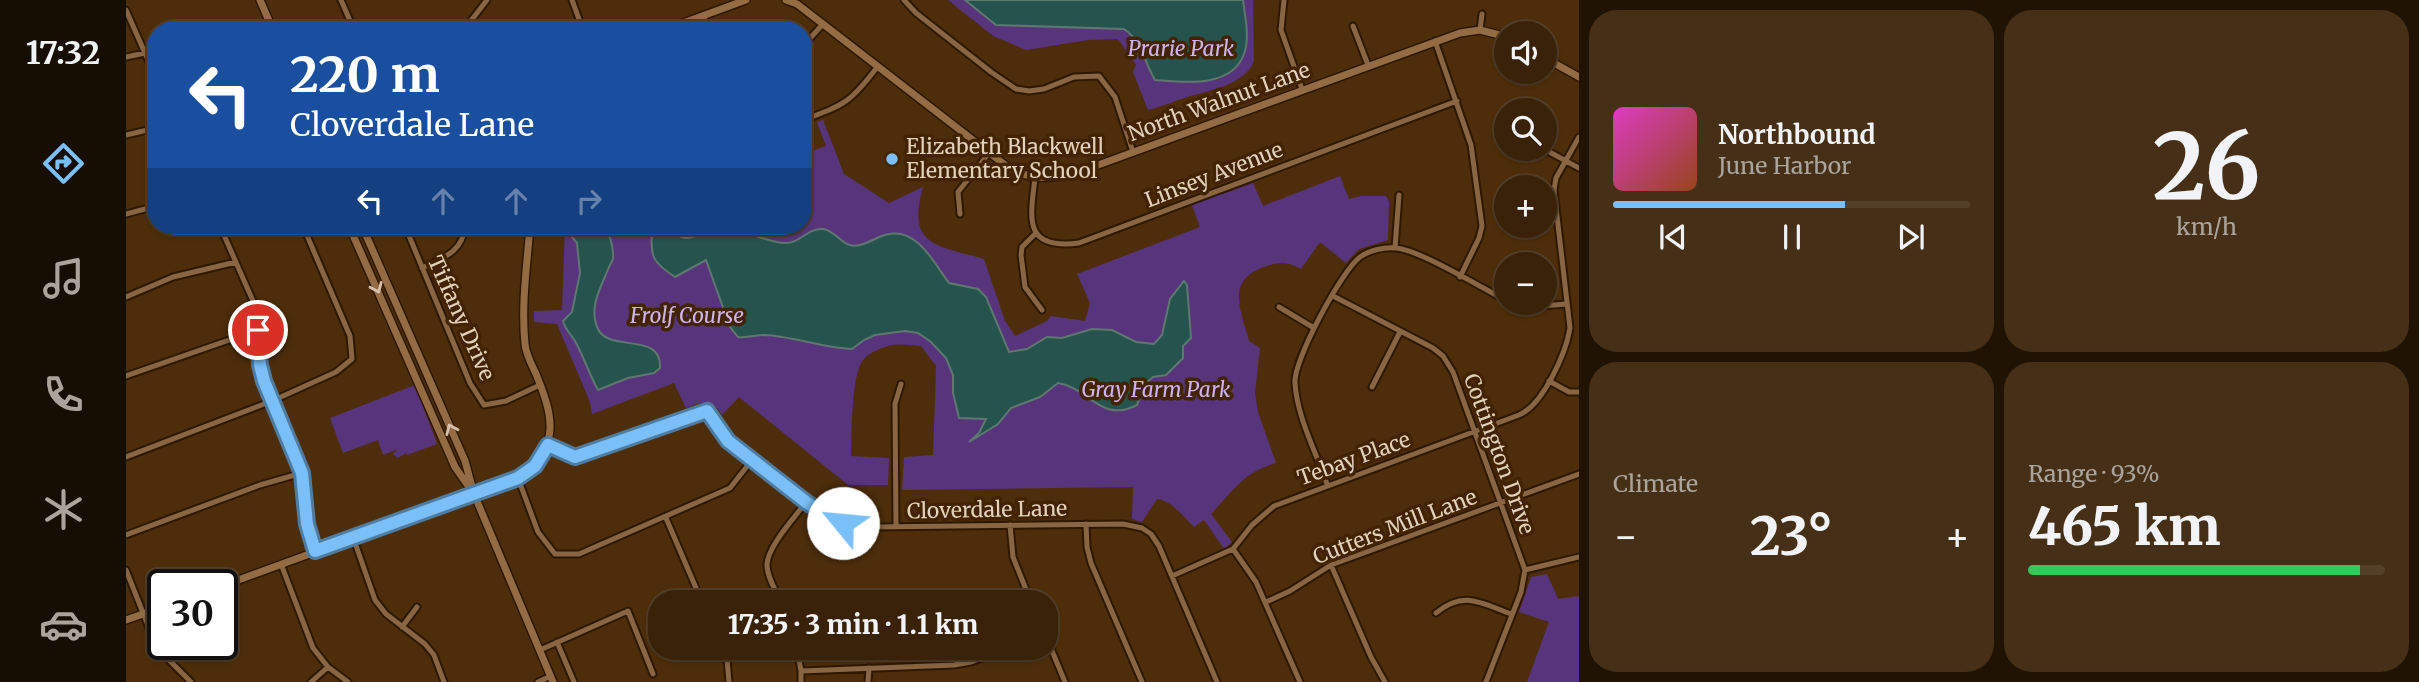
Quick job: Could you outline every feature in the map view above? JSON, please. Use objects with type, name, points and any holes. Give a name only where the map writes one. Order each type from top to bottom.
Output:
[{"type":"street","points":[[260,0],[269,21]]},
{"type":"street","points":[[341,0],[350,21]]},
{"type":"street","points":[[471,21],[487,0]]},
{"type":"street","points":[[572,0],[580,21]]},
{"type":"street","points":[[689,21],[747,0]]},
{"type":"street","name":"North Walnut Lane","points":[[786,0],[797,2],[989,153],[1016,172],[1035,177],[1063,176],[1460,33],[1480,30],[1494,34]]},
{"type":"street","points":[[904,0],[916,13],[1004,83],[1016,89],[1044,89],[1087,75],[1099,76],[1115,97],[1133,152]]},
{"type":"street","points":[[1283,0],[1281,30],[1302,89]]},
{"type":"street","points":[[126,10],[147,58]]},
{"type":"street","points":[[1480,30],[1482,14]]},
{"type":"street","points":[[703,16],[705,21]]},
{"type":"street","points":[[812,36],[823,24]]},
{"type":"street","points":[[1353,26],[1368,65]]},
{"type":"street","points":[[1435,41],[1472,145],[1482,226],[1460,277]]},
{"type":"street","points":[[126,57],[145,53]]},
{"type":"street","points":[[1557,63],[1578,73]]},
{"type":"street","points":[[812,117],[842,105],[858,93],[878,66]]},
{"type":"street","name":"Linsey Avenue","points":[[1036,233],[1054,244],[1079,243],[1457,102]]},
{"type":"street","points":[[126,135],[147,130]]},
{"type":"street","name":"Tebay Place","points":[[1172,576],[1233,549],[1252,525],[1274,506],[1528,411],[1536,404],[1568,344],[1570,328],[1554,191],[1556,178],[1579,136]]},
{"type":"street","points":[[960,214],[958,192],[989,153]]},
{"type":"street","points":[[1557,156],[1579,168]]},
{"type":"street","points":[[1035,177],[1030,215],[1036,233],[1022,247],[1021,255],[1025,287],[1042,310]]},
{"type":"street","points":[[1395,248],[1399,195]]},
{"type":"street","points":[[126,214],[147,208]]},
{"type":"street","points":[[224,235],[253,301],[262,373],[302,473],[307,524],[315,551]]},
{"type":"street","points":[[126,457],[272,401],[336,373],[352,359],[351,336],[307,235]]},
{"type":"street","points":[[353,235],[454,464],[474,494]]},
{"type":"street","points":[[366,235],[465,461],[474,494],[552,679],[538,682]]},
{"type":"street","name":"Tiffany Drive","points":[[409,235],[470,383],[484,405],[506,401],[540,385]]},
{"type":"street","points":[[422,268],[453,253],[463,241],[464,235]]},
{"type":"street","points":[[238,581],[518,478],[535,466],[548,445],[551,416],[525,349],[522,318],[529,235]]},
{"type":"street","points":[[1328,484],[1297,400],[1294,379],[1300,357],[1344,275],[1360,257],[1376,249],[1395,248],[1418,254],[1494,295]]},
{"type":"street","points":[[126,298],[173,277],[236,262]]},
{"type":"street","name":"Cottington Drive","points":[[1334,296],[1433,348],[1443,356],[1453,372],[1525,570]]},
{"type":"street","points":[[1557,305],[1567,304]]},
{"type":"street","points":[[1279,307],[1314,328]]},
{"type":"street","points":[[126,376],[258,330]]},
{"type":"street","points":[[1372,387],[1400,332]]},
{"type":"street","points":[[1549,381],[1569,392],[1579,392]]},
{"type":"street","points":[[896,526],[895,404],[901,384]]},
{"type":"street","name":"Cloverdale Lane","points":[[548,445],[575,457],[707,411],[728,441],[806,502],[843,523],[866,527],[1123,524],[1142,528],[1156,540],[1172,576]]},
{"type":"street","points":[[518,478],[538,532],[555,554],[579,554],[730,488],[752,460]]},
{"type":"street","points":[[126,535],[260,485],[302,473]]},
{"type":"street","name":"Cutters Mill Lane","points":[[1266,602],[1290,591],[1331,565],[1579,474]]},
{"type":"street","points":[[775,590],[766,563],[774,545],[806,502]]},
{"type":"street","points":[[666,518],[697,590]]},
{"type":"street","points":[[1086,524],[1091,563],[1142,682]]},
{"type":"street","points":[[1010,525],[1013,557],[1026,590]]},
{"type":"street","points":[[353,537],[376,600],[401,627],[425,644],[434,655],[444,682]]},
{"type":"street","points":[[1233,549],[1252,575],[1266,602],[1300,682]]},
{"type":"street","points":[[1486,682],[1521,592],[1525,570],[1579,557]]},
{"type":"street","points":[[281,564],[308,637],[328,667],[348,682]]},
{"type":"street","points":[[1331,565],[1371,657],[1385,682]]},
{"type":"street","points":[[126,570],[142,614],[160,650],[191,682]]},
{"type":"street","points":[[1172,576],[1217,682]]},
{"type":"street","points":[[1436,613],[1448,603],[1463,599],[1511,614]]},
{"type":"street","points":[[401,627],[417,607]]},
{"type":"street","points":[[540,650],[628,611],[653,674]]},
{"type":"street","points":[[126,620],[147,612]]},
{"type":"street","points":[[556,642],[574,682]]},
{"type":"street","points":[[727,660],[729,682]]},
{"type":"street","points":[[799,660],[801,682]]},
{"type":"street","points":[[801,671],[954,666],[975,660]]},
{"type":"street","points":[[1056,660],[1065,682]]},
{"type":"street","points":[[311,682],[328,667]]},
{"type":"street","points":[[869,668],[869,682]]},
{"type":"green space","name":"Prarie Park","points":[[948,0],[1253,0],[1254,61],[1244,75],[1227,85],[1148,110],[1133,72],[1136,65],[1118,39],[1088,40],[1026,50],[993,36]]},
{"type":"green space","name":"Gray Farm Park","points":[[823,120],[844,174],[889,203],[923,187],[919,207],[922,232],[940,246],[984,259],[1005,321],[1015,336],[1047,321],[1051,316],[1085,321],[1090,303],[1077,274],[1200,227],[1192,205],[1253,183],[1263,206],[1340,176],[1349,199],[1386,196],[1389,202],[1388,240],[1359,249],[1346,263],[1320,242],[1301,269],[1287,264],[1269,265],[1252,273],[1240,288],[1240,308],[1249,341],[1260,348],[1255,393],[1258,412],[1276,463],[1247,477],[1211,514],[1232,542],[1224,549],[1204,520],[1194,527],[1162,500],[1157,499],[1142,522],[1132,519],[1133,487],[902,490],[904,457],[933,455],[936,366],[921,346],[904,344],[875,351],[864,359],[857,376],[851,456],[889,458],[888,485],[848,485],[739,397],[722,415],[714,406],[706,403],[686,408],[674,383],[592,414],[590,402],[557,324],[534,322],[534,311],[562,310],[565,235],[812,235],[812,151],[826,146],[817,122]]},
{"type":"green space","points":[[415,385],[437,444],[398,458],[393,454],[398,449],[383,455],[378,440],[343,453],[330,418]]},
{"type":"green space","points":[[1547,574],[1558,599],[1579,596],[1579,682],[1527,682],[1549,622],[1519,612],[1531,577]]},
{"type":"water","name":"Prarie Park","points":[[965,0],[1243,0],[1246,48],[1238,65],[1218,78],[1192,82],[1155,80],[1139,46],[1124,29],[996,25]]},
{"type":"water","points":[[823,229],[854,246],[885,235],[901,234],[922,247],[949,283],[978,289],[986,297],[1009,352],[1027,349],[1047,337],[1062,338],[1092,329],[1112,330],[1136,342],[1154,344],[1162,335],[1170,299],[1184,281],[1187,285],[1191,338],[1183,346],[1183,358],[1166,375],[1153,377],[1144,385],[1137,405],[1124,410],[1114,410],[1058,383],[1040,397],[1011,408],[998,424],[969,442],[979,433],[986,419],[959,418],[953,393],[953,375],[946,358],[918,333],[905,331],[875,335],[852,349],[775,336],[738,337],[730,327],[706,260],[675,277],[662,268],[655,259],[652,235],[678,235],[689,238],[699,235],[754,235],[790,243],[805,235],[812,235],[812,231]]},
{"type":"water","points":[[570,235],[609,235],[613,258],[595,305],[595,321],[604,336],[653,350],[658,357],[660,368],[654,373],[628,378],[598,390],[563,321],[572,312],[580,273],[577,243]]},
{"type":"place","name":"Elizabeth Blackwell Elementary School","points":[[892,159]]},
{"type":"route","points":[[258,330],[260,365],[264,381],[302,473],[307,524],[315,551],[518,478],[535,466],[548,445],[575,457],[707,411],[728,441],[806,502],[843,523]]},
{"type":"park label","name":"Frolf Course","points":[[687,316]]}]
